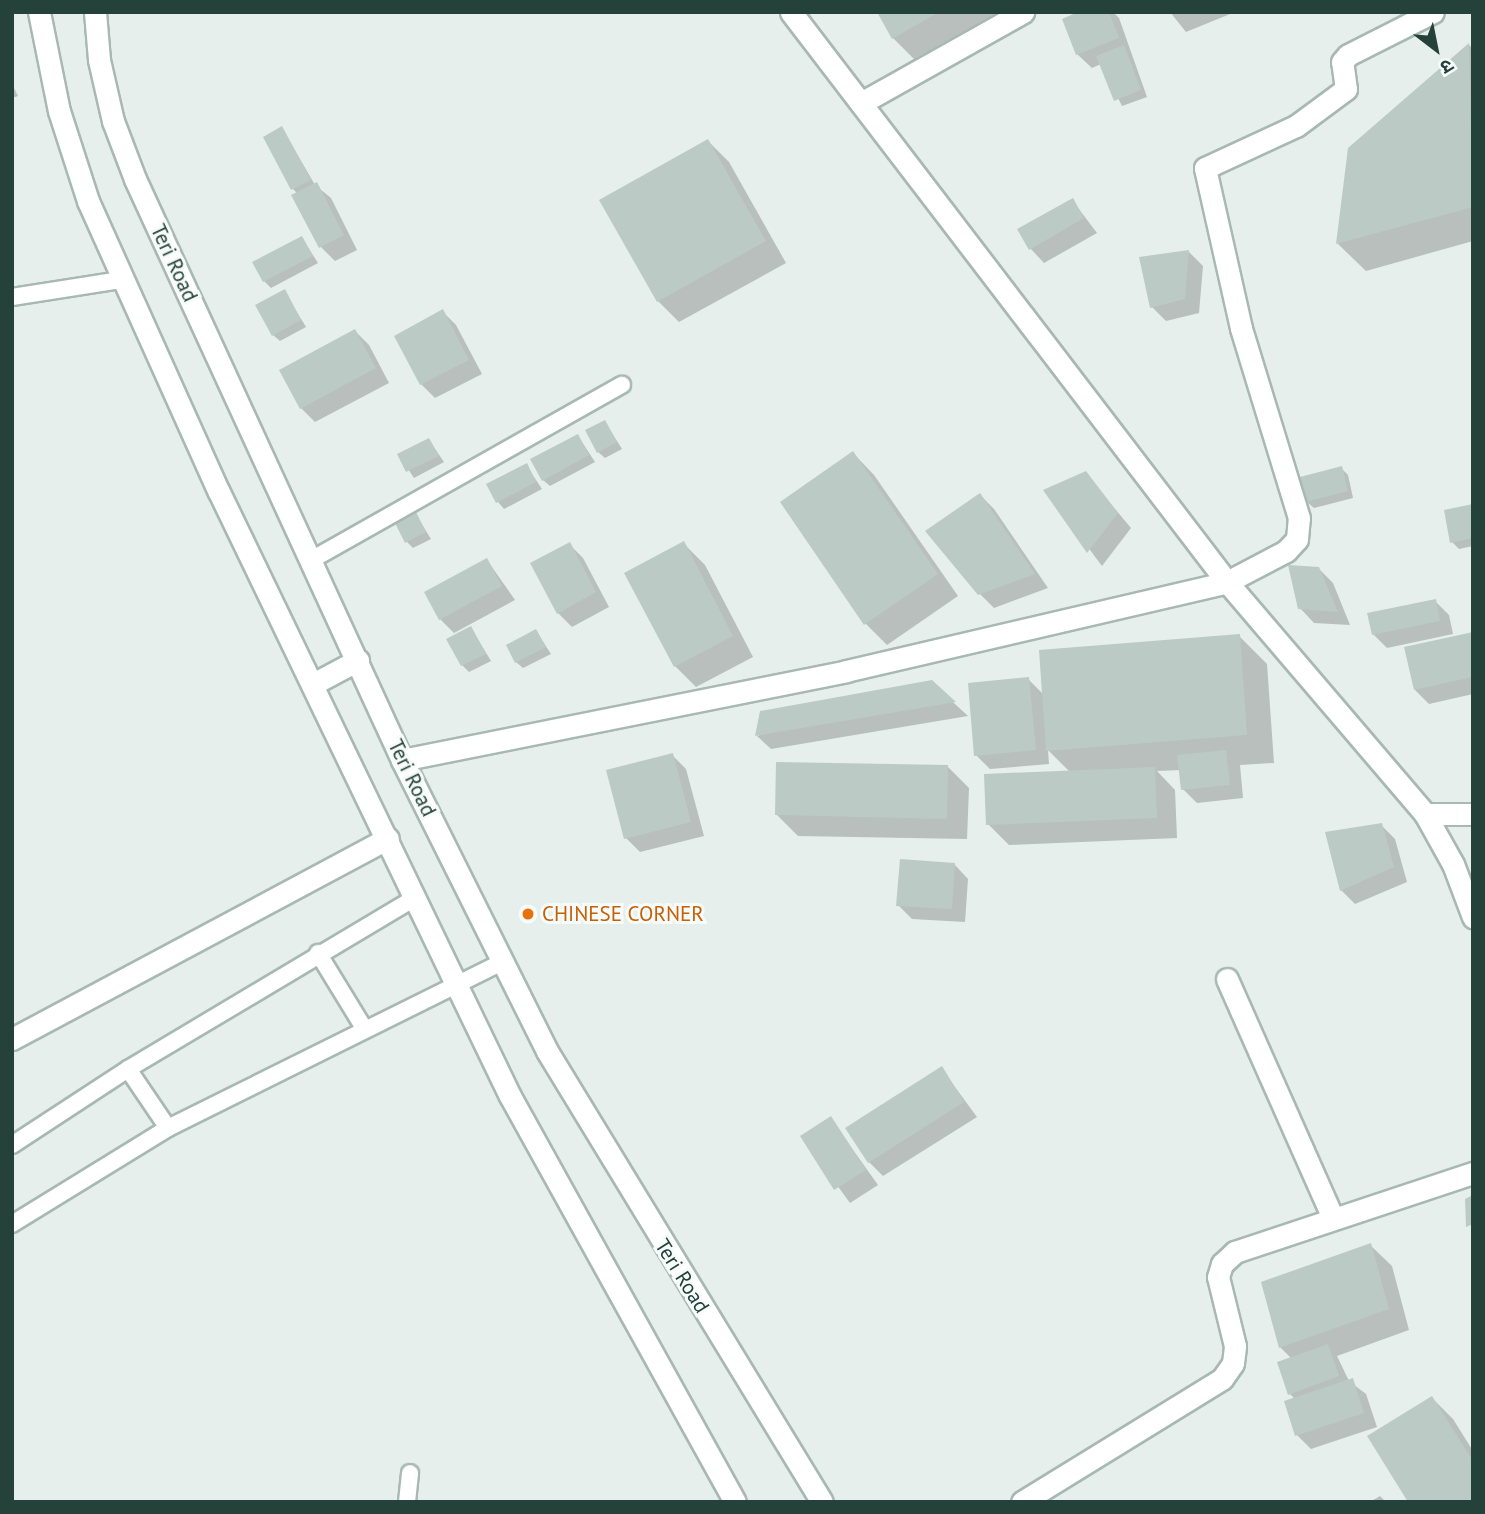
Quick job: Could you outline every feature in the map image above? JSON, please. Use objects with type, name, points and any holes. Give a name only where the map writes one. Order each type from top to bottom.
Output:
[{"type":"street","points":[[39,12],[72,157],[121,281],[388,838],[454,983],[583,1233],[735,1502]]},
{"type":"street","name":"Teri Road","points":[[95,12],[99,60],[113,121],[135,179],[402,760],[547,1051],[822,1502]]},
{"type":"street","points":[[791,12],[1227,582],[1425,814],[1453,864],[1473,917]]},
{"type":"street","points":[[861,103],[1023,12]]},
{"type":"street","points":[[402,760],[846,671],[1227,582],[1286,551],[1297,539],[1299,518],[1241,328],[1205,168],[1296,126],[1346,89],[1341,69],[1348,55],[1433,12]]},
{"type":"street","points":[[313,684],[358,660]]},
{"type":"street","points":[[1425,814],[1473,814]]},
{"type":"street","points":[[12,1039],[388,838]]},
{"type":"street","points":[[1227,979],[1333,1218]]},
{"type":"street","points":[[1022,1502],[1222,1380],[1233,1363],[1235,1346],[1218,1277],[1222,1264],[1235,1252],[1473,1173]]},
{"type":"lane","points":[[12,297],[121,281]]},
{"type":"lane","points":[[311,560],[622,385]]},
{"type":"lane","points":[[12,1145],[128,1069],[318,953],[415,898]]},
{"type":"lane","points":[[318,953],[364,1028]]},
{"type":"lane","points":[[12,1224],[168,1128],[454,983],[503,962]]},
{"type":"lane","points":[[128,1069],[168,1128]]},
{"type":"lane","points":[[407,1502],[410,1474]]},
{"type":"building","points":[[877,12],[939,12],[892,39]]},
{"type":"building","points":[[1078,12],[1109,12],[1119,38],[1076,55],[1062,19]]},
{"type":"building","points":[[1469,43],[1473,207],[1336,244],[1348,148]]},
{"type":"building","points":[[1124,45],[1141,90],[1114,101],[1096,56]]},
{"type":"building","points":[[282,126],[311,180],[291,190],[263,137]]},
{"type":"building","points":[[708,139],[766,241],[657,302],[599,200]]},
{"type":"building","points":[[317,182],[344,235],[319,248],[291,195]]},
{"type":"building","points":[[1073,198],[1084,218],[1029,250],[1017,229]]},
{"type":"building","points":[[302,236],[313,256],[263,282],[252,262]]},
{"type":"building","points":[[1189,250],[1185,299],[1150,308],[1139,257]]},
{"type":"building","points":[[285,289],[301,320],[272,336],[255,305]]},
{"type":"building","points":[[443,309],[469,360],[420,385],[394,336]]},
{"type":"building","points":[[355,329],[376,368],[300,409],[279,370]]},
{"type":"building","points":[[605,420],[617,442],[597,453],[585,430]]},
{"type":"building","points":[[578,434],[589,455],[542,481],[530,459]]},
{"type":"building","points":[[429,438],[439,456],[406,472],[397,454]]},
{"type":"building","points":[[853,451],[938,574],[864,625],[780,502]]},
{"type":"building","points":[[527,463],[536,482],[496,503],[486,484]]},
{"type":"building","points":[[1342,466],[1348,491],[1306,502],[1300,477]]},
{"type":"building","points":[[1086,471],[1118,513],[1087,553],[1043,490]]},
{"type":"building","points":[[980,493],[1035,574],[978,595],[925,531]]},
{"type":"building","points":[[1473,504],[1473,538],[1450,543],[1444,510]]},
{"type":"building","points":[[414,508],[426,532],[405,543],[393,519]]},
{"type":"building","points":[[684,541],[733,636],[674,667],[624,573]]},
{"type":"building","points":[[570,542],[596,592],[557,614],[530,563]]},
{"type":"building","points":[[487,558],[502,586],[439,620],[424,592]]},
{"type":"building","points":[[1288,565],[1319,567],[1338,612],[1298,609]]},
{"type":"building","points":[[1436,599],[1440,621],[1372,635],[1367,613]]},
{"type":"building","points":[[471,626],[486,654],[461,666],[446,639]]},
{"type":"building","points":[[536,629],[546,647],[515,663],[506,645]]},
{"type":"building","points":[[1473,632],[1473,677],[1414,690],[1404,647]]},
{"type":"building","points":[[1240,634],[1247,735],[1046,751],[1039,650]]},
{"type":"building","points":[[1029,677],[1036,750],[974,756],[968,683]]},
{"type":"building","points":[[932,680],[956,702],[755,736],[760,711]]},
{"type":"building","points":[[1226,750],[1230,785],[1181,790],[1177,755]]},
{"type":"building","points":[[673,753],[691,822],[624,839],[606,770]]},
{"type":"building","points":[[776,762],[948,765],[947,819],[775,815]]},
{"type":"building","points":[[1155,767],[1157,818],[986,825],[984,774]]},
{"type":"building","points":[[1382,823],[1394,867],[1340,891],[1325,832]]},
{"type":"building","points":[[900,859],[955,863],[952,909],[896,906]]},
{"type":"building","points":[[942,1066],[964,1102],[868,1163],[845,1128]]},
{"type":"building","points":[[831,1116],[866,1170],[834,1190],[800,1136]]},
{"type":"building","points":[[1473,1195],[1473,1224],[1466,1227],[1465,1199]]},
{"type":"building","points":[[1371,1243],[1389,1309],[1279,1348],[1261,1282]]},
{"type":"building","points":[[1328,1344],[1339,1376],[1288,1395],[1277,1362]]},
{"type":"building","points":[[1353,1378],[1364,1413],[1295,1436],[1284,1401]]},
{"type":"building","points":[[1432,1396],[1473,1461],[1473,1502],[1408,1502],[1367,1436]]},
{"type":"place","name":"CHINESE CORNER","points":[[528,914]]}]
